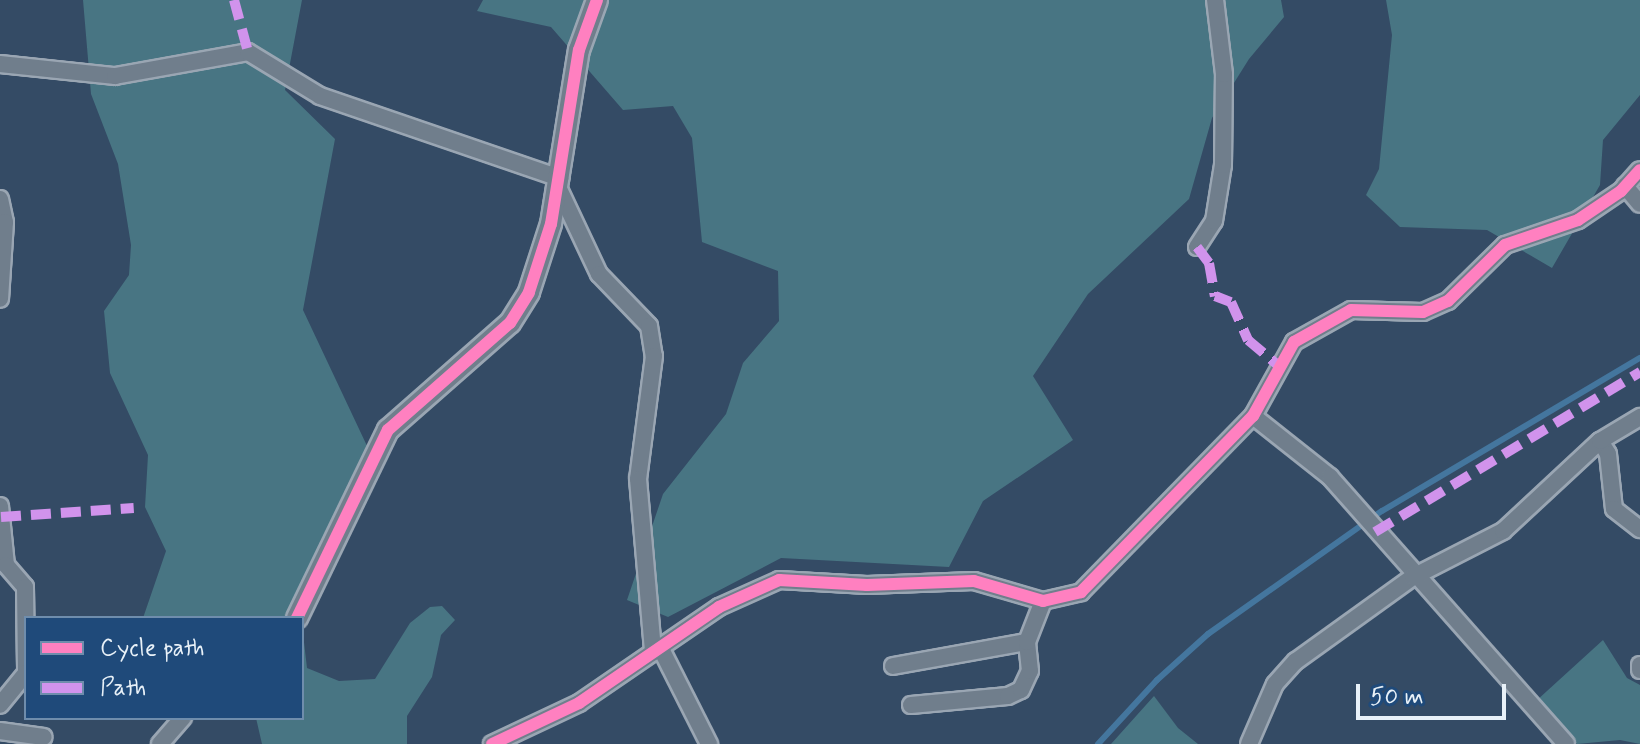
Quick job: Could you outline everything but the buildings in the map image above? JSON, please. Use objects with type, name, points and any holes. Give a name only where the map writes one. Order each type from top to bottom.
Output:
[{"type":"street","points":[[298,616],[388,430],[520,311],[538,268],[559,183],[579,50],[597,0]]},
{"type":"street","points":[[1197,247],[1214,221],[1223,165],[1224,74],[1215,0]]},
{"type":"street","points":[[0,64],[115,76],[248,52],[320,96],[559,183],[599,274],[649,326],[654,356],[638,479],[657,649],[709,744]]},
{"type":"street","points":[[492,744],[579,703],[733,599],[779,580],[867,585],[974,581],[1043,601],[1081,592],[1109,568],[1253,416],[1294,342],[1351,310],[1390,315],[1435,307],[1505,245],[1578,220],[1625,186],[1640,170]]},
{"type":"street","points":[[1625,186],[1640,204]]},
{"type":"street","points":[[0,199],[5,222],[0,299]]},
{"type":"street","points":[[1253,416],[1330,477],[1413,577],[1564,743]]},
{"type":"street","points":[[1249,744],[1283,673],[1413,577],[1503,531],[1600,441],[1640,417]]},
{"type":"street","points":[[1600,441],[1608,454],[1614,509],[1640,529]]},
{"type":"street","points":[[0,506],[6,565],[25,587],[25,616]]},
{"type":"street","points":[[911,705],[1008,696],[1021,690],[1030,671],[1027,642],[1043,601]]},
{"type":"street","points":[[893,666],[1027,642]]},
{"type":"street","points":[[0,705],[24,675]]},
{"type":"street","points":[[160,744],[181,720]]},
{"type":"street","points":[[0,731],[44,737]]},
{"type":"shaded area","points":[[83,0],[302,0],[285,90],[335,139],[303,310],[368,448],[302,616],[144,616],[166,551],[145,507],[148,455],[110,373],[104,311],[129,275],[131,245],[118,164],[91,94]]},
{"type":"shaded area","points":[[483,0],[1281,0],[1284,17],[1249,59],[1212,118],[1189,199],[1088,294],[1033,376],[1073,440],[983,501],[949,567],[781,558],[668,617],[627,600],[663,494],[726,414],[743,363],[779,321],[778,271],[702,242],[692,138],[673,106],[623,110],[551,27],[477,11]]},
{"type":"shaded area","points":[[1386,0],[1640,0],[1640,95],[1603,140],[1600,185],[1552,268],[1487,230],[1400,227],[1366,195],[1379,169],[1392,35]]},
{"type":"shaded area","points":[[442,606],[455,620],[441,635],[432,677],[407,716],[407,744],[262,744],[256,720],[304,720],[304,642],[307,668],[339,681],[375,679],[410,623],[430,607]]},
{"type":"shaded area","points":[[1603,640],[1627,678],[1640,685],[1640,744],[1620,740],[1577,744],[1536,701]]},
{"type":"shaded area","points":[[1154,696],[1178,728],[1198,744],[1111,744]]},
{"type":"waterway","points":[[1098,744],[1157,680],[1208,634],[1382,511],[1640,358]]},
{"type":"marked path","points":[[234,0],[248,52]]},
{"type":"marked path","points":[[1197,247],[1209,263],[1215,296],[1231,302],[1248,340],[1278,365]]},
{"type":"marked path","points":[[1375,532],[1640,372]]},
{"type":"marked path","points":[[1,517],[134,508]]},
{"type":"cycle path","points":[[298,616],[388,430],[510,323],[529,292],[551,224],[579,50],[597,0]]},
{"type":"cycle path","points":[[492,744],[579,703],[719,607],[779,580],[867,585],[974,581],[1043,601],[1081,592],[1253,416],[1294,342],[1351,310],[1423,312],[1448,301],[1505,245],[1578,220],[1621,191],[1640,170]]}]
